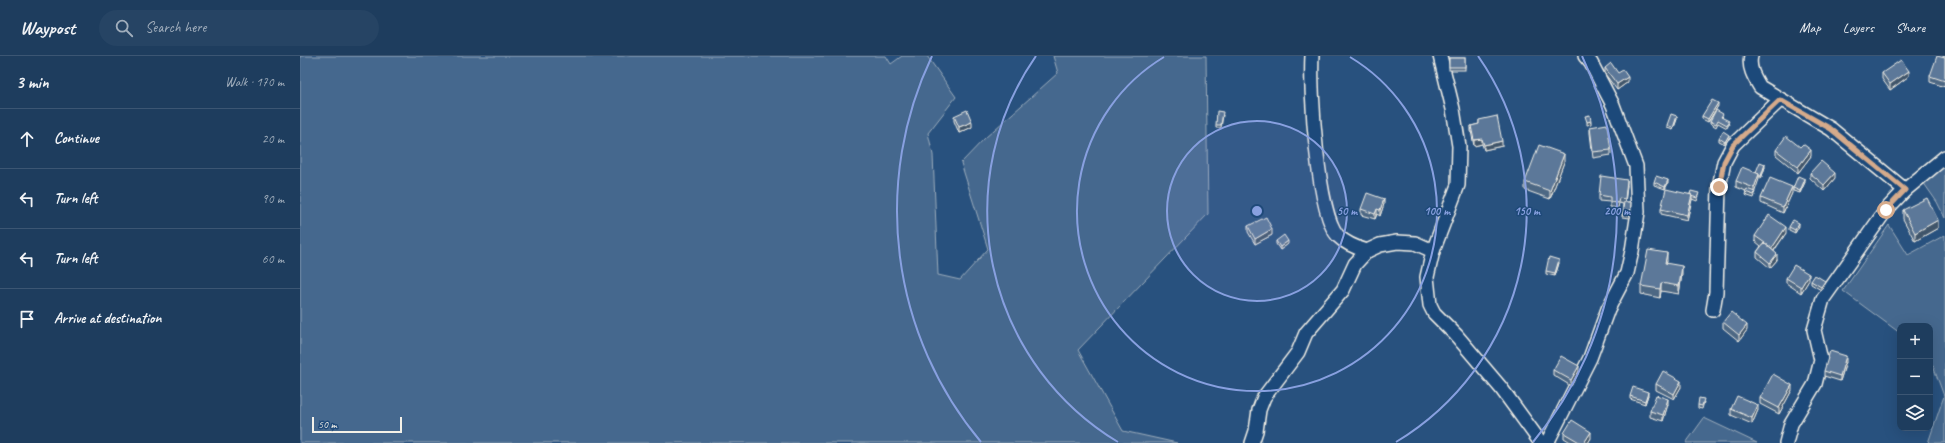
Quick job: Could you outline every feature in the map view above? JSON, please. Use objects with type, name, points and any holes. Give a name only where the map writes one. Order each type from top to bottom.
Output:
[{"type":"street","points":[[1312,56],[1311,77],[1320,183],[1330,225],[1338,236],[1352,246],[1367,251]]},
{"type":"street","points":[[1440,56],[1453,109],[1459,146],[1458,185],[1433,251],[1428,277],[1430,305],[1434,312],[1456,335],[1501,388],[1541,443]]},
{"type":"street","points":[[1547,443],[1590,358],[1608,308],[1626,273],[1632,251],[1638,212],[1636,166],[1613,105],[1591,63],[1585,56]]},
{"type":"street","points":[[1751,56],[1749,62],[1760,87],[1831,129],[1905,190]]},
{"type":"street","points":[[1713,310],[1716,292],[1719,187],[1724,162],[1733,145],[1780,100]]},
{"type":"street","points":[[1786,443],[1791,424],[1815,384],[1821,360],[1814,330],[1823,299],[1882,215],[1905,190],[1945,157]]},
{"type":"street","points":[[1252,443],[1256,431],[1259,410],[1264,397],[1298,352],[1306,334],[1343,290],[1355,264],[1367,251],[1380,244],[1397,242],[1414,243],[1433,251]]},
{"type":"shaded area","points":[[300,56],[886,56],[891,64],[902,56],[927,56],[956,97],[928,133],[933,155],[938,275],[960,280],[988,249],[961,163],[985,138],[1058,73],[1053,56],[1206,56],[1208,214],[1078,350],[1123,431],[1177,443],[300,443]]},
{"type":"shaded area","points":[[1945,163],[1945,218],[1937,202],[1923,182]]},
{"type":"shaded area","points":[[1889,225],[1908,255],[1945,235],[1945,443],[1928,443],[1944,396],[1933,366],[1933,323],[1897,323],[1897,331],[1843,291]]},
{"type":"shaded area","points":[[1704,418],[1757,443],[1686,443]]},
{"type":"building","points":[[1937,56],[1945,58],[1945,81],[1930,76]]},
{"type":"building","points":[[1449,58],[1465,58],[1465,67],[1449,67]]},
{"type":"building","points":[[1901,60],[1909,71],[1890,84],[1882,73]]},
{"type":"building","points":[[1611,63],[1618,73],[1623,70],[1628,77],[1617,84],[1605,68]]},
{"type":"building","points":[[1712,100],[1718,103],[1708,119],[1702,116]]},
{"type":"building","points":[[967,110],[972,122],[959,127],[954,116]]},
{"type":"building","points":[[1716,110],[1723,114],[1721,117],[1729,121],[1727,125],[1718,120],[1716,124],[1710,121]]},
{"type":"building","points":[[1217,111],[1223,112],[1221,125],[1216,125]]},
{"type":"building","points":[[1671,114],[1677,116],[1673,128],[1667,125]]},
{"type":"building","points":[[1590,115],[1591,121],[1587,122],[1585,116]]},
{"type":"building","points":[[1497,116],[1502,141],[1484,145],[1482,139],[1474,140],[1471,126],[1479,124],[1479,120]]},
{"type":"building","points":[[1607,124],[1611,150],[1593,152],[1590,127]]},
{"type":"building","points":[[1723,131],[1729,135],[1725,142],[1719,138]]},
{"type":"building","points":[[1786,136],[1800,147],[1803,144],[1811,150],[1798,167],[1776,150]]},
{"type":"building","points":[[1539,145],[1564,154],[1550,191],[1525,182]]},
{"type":"building","points":[[1821,161],[1835,173],[1824,185],[1810,173]]},
{"type":"building","points":[[1760,162],[1765,164],[1761,176],[1759,176],[1756,172]]},
{"type":"building","points":[[1742,167],[1759,174],[1754,188],[1736,181]]},
{"type":"building","points":[[1601,176],[1627,180],[1625,199],[1619,198],[1618,203],[1610,202],[1610,197],[1599,195]]},
{"type":"building","points":[[1656,176],[1668,180],[1665,187],[1654,182]]},
{"type":"building","points":[[1798,176],[1805,179],[1800,191],[1793,188]]},
{"type":"building","points":[[1770,178],[1792,187],[1783,207],[1761,198]]},
{"type":"building","points":[[1666,189],[1692,195],[1687,215],[1661,209]]},
{"type":"building","points":[[1747,189],[1755,192],[1754,195],[1745,192]]},
{"type":"building","points":[[1691,191],[1699,193],[1697,198],[1691,196]]},
{"type":"building","points":[[1367,193],[1384,199],[1380,210],[1377,209],[1375,214],[1361,209]]},
{"type":"building","points":[[1927,198],[1938,220],[1915,233],[1903,210]]},
{"type":"building","points":[[1624,202],[1631,202],[1630,215],[1622,215]]},
{"type":"building","points":[[1769,215],[1786,227],[1772,248],[1755,236]]},
{"type":"building","points":[[1266,217],[1272,229],[1255,239],[1248,226]]},
{"type":"building","points":[[1793,220],[1799,223],[1795,230],[1789,227]]},
{"type":"building","points":[[1284,235],[1288,241],[1280,247],[1276,241]]},
{"type":"building","points":[[1764,243],[1777,254],[1770,263],[1757,252]]},
{"type":"building","points":[[1648,250],[1667,253],[1665,263],[1682,266],[1679,286],[1661,283],[1660,289],[1641,286]]},
{"type":"building","points":[[1549,257],[1559,260],[1555,273],[1546,271]]},
{"type":"building","points":[[1794,265],[1809,274],[1801,287],[1786,278]]},
{"type":"building","points":[[1815,275],[1825,281],[1821,287],[1811,281]]},
{"type":"building","points":[[1731,312],[1747,325],[1739,335],[1723,322]]},
{"type":"building","points":[[1830,351],[1846,356],[1840,376],[1824,371]]},
{"type":"building","points":[[1561,356],[1579,366],[1571,380],[1553,370]]},
{"type":"building","points":[[1663,371],[1681,381],[1674,394],[1656,384]]},
{"type":"building","points":[[1773,374],[1792,385],[1779,408],[1760,398]]},
{"type":"building","points":[[1633,387],[1648,392],[1645,401],[1630,396]]},
{"type":"building","points":[[1656,395],[1668,399],[1663,415],[1650,411]]},
{"type":"building","points":[[1737,396],[1758,405],[1752,418],[1731,409]]},
{"type":"building","points":[[1699,398],[1704,399],[1702,406],[1698,405]]},
{"type":"building","points":[[1572,420],[1591,432],[1584,443],[1581,443],[1564,433]]},
{"type":"route","points":[[1719,187],[1724,162],[1733,145],[1780,100],[1798,108],[1831,129],[1905,190],[1886,210]]}]
